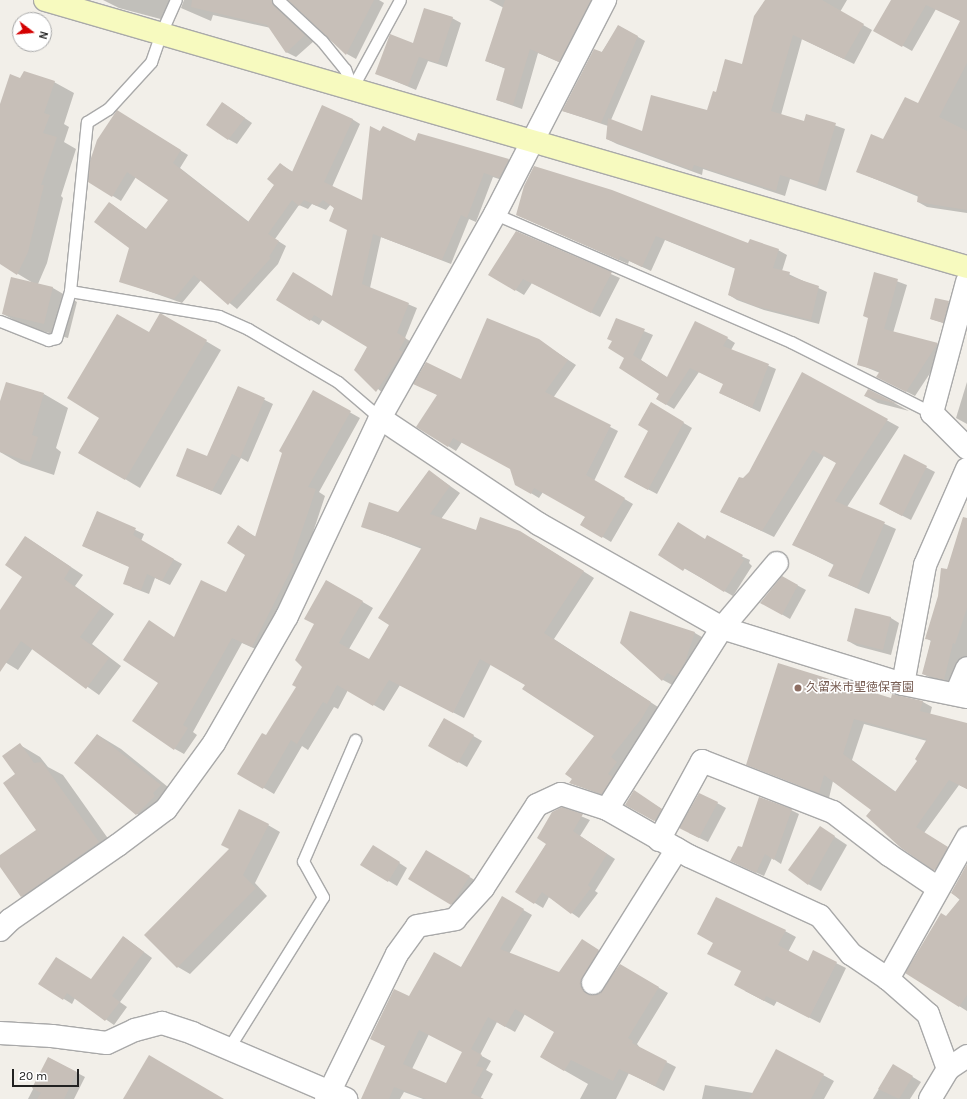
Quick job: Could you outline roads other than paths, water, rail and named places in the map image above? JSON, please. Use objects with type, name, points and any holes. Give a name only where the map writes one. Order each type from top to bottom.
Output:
[{"type":"street","points":[[45,0],[967,267]]},
{"type":"street","points":[[0,930],[10,920],[118,845],[170,803],[214,743],[287,616],[380,418],[495,214],[605,0]]},
{"type":"street","points":[[967,282],[932,413],[967,448]]},
{"type":"street","points":[[380,418],[539,524],[722,628],[903,684],[962,695],[967,668]]},
{"type":"street","points":[[903,684],[925,565],[967,469]]},
{"type":"street","points":[[607,809],[722,628],[778,563]]},
{"type":"street","points":[[593,983],[668,845],[702,761],[833,812],[889,855],[938,888]]},
{"type":"street","points":[[0,1033],[52,1036],[107,1043],[135,1030],[162,1023],[228,1049],[334,1097],[397,954],[417,926],[455,919],[483,888],[537,805],[561,794],[607,809],[668,845],[820,916],[851,954],[888,979],[928,1014],[948,1069]]},
{"type":"street","points":[[888,979],[967,838]]},
{"type":"street","points":[[930,1099],[948,1069],[967,1056]]},
{"type":"lane","points":[[0,322],[48,340],[56,338],[70,292],[87,122],[108,109],[151,62],[160,33],[176,0]]},
{"type":"lane","points":[[278,0],[322,41],[345,69],[352,88]]},
{"type":"lane","points":[[352,88],[400,0]]},
{"type":"lane","points":[[495,214],[791,342],[932,413]]},
{"type":"lane","points":[[70,292],[219,316],[248,329],[338,382],[380,418]]},
{"type":"lane","points":[[228,1049],[323,897],[303,861],[355,740]]},
{"type":"place","name":"久留米市聖徳保育園","points":[[798,688]]}]
